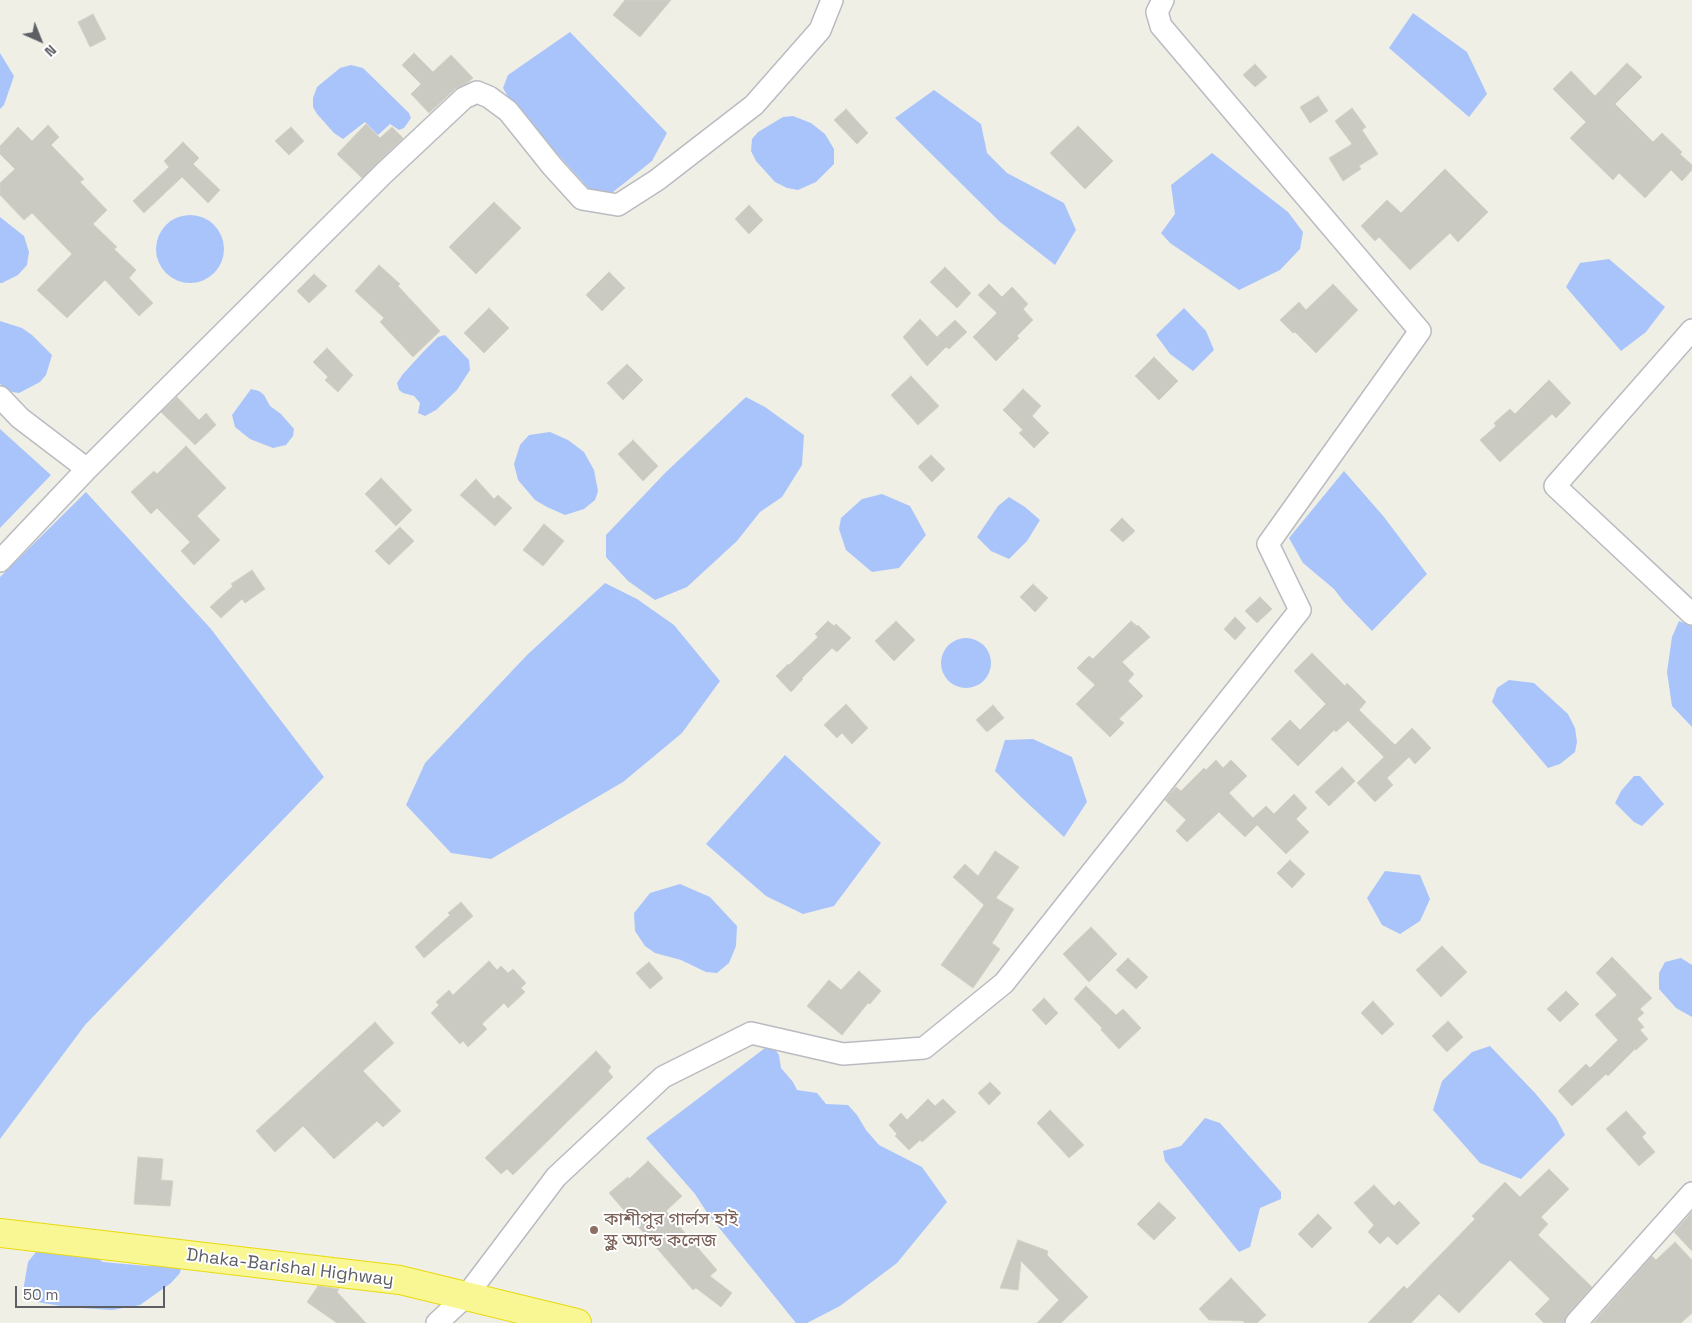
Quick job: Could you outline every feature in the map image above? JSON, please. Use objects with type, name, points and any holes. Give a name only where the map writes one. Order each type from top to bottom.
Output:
[{"type":"highway","name":"Dhaka-Barishal Highway","points":[[0,1233],[400,1280],[577,1323]]},
{"type":"street","points":[[0,560],[87,469],[377,180],[464,98],[477,92],[489,97],[508,111],[552,166],[582,199],[618,205],[657,180],[754,105],[820,30],[832,0]]},
{"type":"street","points":[[437,1323],[467,1296],[556,1177],[663,1077],[751,1033],[843,1054],[924,1048],[1004,983],[1300,610],[1268,544],[1420,331],[1161,26],[1158,12],[1163,0]]},
{"type":"street","points":[[1692,330],[1555,486],[1692,614]]},
{"type":"street","points":[[0,397],[20,418],[87,469]]},
{"type":"street","points":[[1576,1323],[1692,1194]]},
{"type":"water","points":[[1413,13],[1467,52],[1487,94],[1469,117],[1389,48]]},
{"type":"water","points":[[570,32],[667,133],[652,161],[613,192],[592,192],[512,104],[503,88],[508,75]]},
{"type":"water","points":[[0,53],[14,76],[4,105],[0,109]]},
{"type":"water","points":[[351,65],[363,68],[409,113],[411,118],[404,128],[399,130],[390,124],[378,135],[365,122],[343,139],[334,133],[317,114],[313,107],[313,98],[317,87],[340,68]]},
{"type":"water","points":[[934,90],[981,124],[987,153],[1007,173],[1064,203],[1076,230],[1055,265],[1000,222],[895,118]]},
{"type":"water","points":[[793,116],[811,123],[825,134],[834,149],[834,164],[816,182],[798,190],[787,188],[775,182],[756,161],[751,151],[752,139],[758,132],[783,117]]},
{"type":"water","points":[[1212,153],[1288,212],[1303,232],[1300,249],[1280,270],[1239,290],[1170,243],[1161,233],[1175,214],[1171,185]]},
{"type":"water","points":[[183,215],[197,215],[209,220],[219,230],[224,242],[224,256],[219,268],[209,278],[197,283],[183,283],[171,278],[161,268],[156,256],[156,242],[161,230],[171,220]]},
{"type":"water","points":[[0,217],[24,236],[29,252],[27,265],[18,275],[2,283],[0,283]]},
{"type":"water","points":[[1609,259],[1665,307],[1646,332],[1621,351],[1566,287],[1580,263]]},
{"type":"water","points":[[1184,308],[1206,331],[1214,350],[1193,371],[1170,354],[1156,335]]},
{"type":"water","points":[[0,321],[22,328],[52,355],[46,375],[40,382],[19,393],[12,392],[0,384]]},
{"type":"water","points":[[445,335],[469,360],[470,370],[457,390],[436,410],[425,416],[418,413],[420,403],[414,396],[399,390],[397,383],[403,374],[438,337]]},
{"type":"water","points":[[251,389],[259,391],[264,395],[270,406],[281,414],[294,429],[293,436],[286,445],[273,448],[250,439],[235,427],[232,415]]},
{"type":"water","points":[[746,397],[765,407],[804,435],[802,465],[782,497],[760,512],[737,541],[687,587],[655,600],[628,581],[606,557],[606,535],[666,472]]},
{"type":"water","points":[[0,429],[51,475],[0,528]]},
{"type":"water","points":[[550,432],[568,440],[584,452],[594,470],[598,491],[595,500],[584,509],[565,515],[535,500],[518,480],[514,464],[520,445],[529,435]]},
{"type":"water","points":[[1344,471],[1384,517],[1427,574],[1372,631],[1334,589],[1303,563],[1289,538]]},
{"type":"water","points":[[86,492],[211,629],[324,777],[85,1025],[0,1139],[0,577]]},
{"type":"water","points":[[882,494],[910,506],[926,535],[899,568],[872,572],[846,550],[839,529],[841,518],[862,499]]},
{"type":"water","points":[[1009,497],[1025,507],[1040,520],[1027,541],[1009,559],[991,551],[977,537],[998,506]]},
{"type":"water","points":[[605,583],[637,599],[674,625],[720,681],[682,733],[623,782],[491,859],[451,853],[406,805],[425,763],[527,655]]},
{"type":"water","points":[[1679,621],[1692,626],[1692,727],[1672,706],[1667,672],[1672,637]]},
{"type":"water","points":[[966,638],[976,640],[984,645],[989,653],[991,663],[989,673],[984,681],[976,686],[966,688],[956,686],[948,681],[943,673],[941,663],[943,653],[948,645],[956,640]]},
{"type":"water","points":[[1509,680],[1534,683],[1568,714],[1575,728],[1577,742],[1575,752],[1560,764],[1548,768],[1492,702],[1497,688]]},
{"type":"water","points":[[1033,739],[1072,757],[1087,802],[1064,837],[995,771],[1005,740]]},
{"type":"water","points":[[785,755],[881,843],[834,906],[803,914],[766,896],[706,844]]},
{"type":"water","points":[[1634,776],[1640,776],[1664,804],[1642,826],[1634,822],[1615,803],[1621,791]]},
{"type":"water","points":[[1385,871],[1420,875],[1430,899],[1420,921],[1400,934],[1382,925],[1367,898]]},
{"type":"water","points":[[680,884],[710,897],[737,926],[736,946],[729,963],[717,973],[706,972],[681,960],[655,953],[645,946],[635,931],[634,913],[650,893]]},
{"type":"water","points":[[1681,958],[1692,965],[1692,1017],[1676,1008],[1659,989],[1659,973],[1665,962]]},
{"type":"water","points":[[1490,1046],[1535,1093],[1556,1118],[1565,1135],[1521,1179],[1480,1163],[1433,1110],[1442,1081],[1472,1052]]},
{"type":"water","points":[[773,1047],[779,1055],[781,1068],[797,1090],[817,1093],[826,1104],[848,1105],[879,1145],[922,1167],[947,1202],[897,1263],[840,1306],[807,1323],[796,1323],[708,1214],[695,1194],[646,1138],[765,1048]]},
{"type":"water","points":[[1205,1118],[1220,1123],[1281,1192],[1281,1199],[1260,1208],[1250,1247],[1239,1252],[1165,1161],[1163,1151],[1181,1146]]},
{"type":"water","points":[[43,1243],[87,1250],[103,1262],[147,1266],[173,1264],[181,1268],[180,1273],[171,1283],[140,1305],[112,1310],[67,1307],[37,1302],[23,1291],[28,1262]]},
{"type":"building","points":[[625,0],[671,0],[640,37],[613,15]]},
{"type":"building","points":[[93,14],[106,39],[90,47],[78,22]]},
{"type":"building","points":[[414,53],[433,72],[451,55],[473,78],[455,89],[429,113],[411,94],[421,84],[402,65]]},
{"type":"building","points":[[1627,63],[1642,77],[1615,104],[1653,142],[1662,133],[1682,152],[1680,154],[1692,165],[1692,170],[1682,181],[1671,170],[1645,198],[1619,173],[1613,180],[1570,138],[1586,122],[1553,89],[1571,71],[1595,96]]},
{"type":"building","points":[[1255,64],[1267,77],[1255,87],[1243,75]]},
{"type":"building","points":[[1318,96],[1328,111],[1310,123],[1300,107]]},
{"type":"building","points":[[1352,108],[1366,127],[1362,130],[1378,154],[1359,166],[1361,169],[1343,181],[1329,158],[1352,144],[1335,121]]},
{"type":"building","points":[[846,109],[868,133],[857,144],[834,120]]},
{"type":"building","points":[[366,124],[380,138],[392,127],[403,138],[362,178],[337,154]]},
{"type":"building","points":[[48,125],[59,137],[51,145],[84,179],[80,182],[107,210],[93,224],[117,247],[114,249],[136,270],[129,278],[153,303],[139,316],[105,280],[67,318],[37,290],[72,254],[32,213],[24,220],[0,195],[0,183],[15,169],[0,154],[0,146],[18,127],[32,141]]},
{"type":"building","points":[[1078,126],[1113,161],[1085,189],[1050,153]]},
{"type":"building","points":[[291,127],[304,141],[289,155],[275,141]]},
{"type":"building","points":[[183,142],[199,158],[193,164],[220,190],[208,203],[182,177],[144,213],[133,201],[169,167],[164,161]]},
{"type":"building","points":[[1445,169],[1488,212],[1458,242],[1450,233],[1410,270],[1379,237],[1375,241],[1361,226],[1387,200],[1401,213]]},
{"type":"building","points":[[494,202],[521,228],[476,274],[449,247]]},
{"type":"building","points":[[749,205],[763,220],[749,234],[735,219]]},
{"type":"building","points":[[379,265],[400,284],[398,286],[440,331],[413,357],[380,322],[384,318],[355,291]]},
{"type":"building","points":[[945,267],[971,293],[957,308],[930,282]]},
{"type":"building","points":[[609,272],[625,288],[602,311],[586,295]]},
{"type":"building","points":[[314,274],[327,286],[309,303],[297,291]]},
{"type":"building","points":[[989,284],[1002,297],[1012,287],[1028,304],[1023,309],[1033,320],[1017,336],[1019,338],[996,361],[973,337],[997,313],[978,295]]},
{"type":"building","points":[[1333,284],[1358,310],[1316,353],[1280,320],[1299,302],[1306,310]]},
{"type":"building","points":[[489,308],[509,328],[484,353],[464,333]]},
{"type":"building","points":[[920,319],[937,337],[955,320],[967,332],[949,349],[946,347],[927,366],[903,337]]},
{"type":"building","points":[[327,348],[353,375],[338,392],[325,380],[328,377],[313,362]]},
{"type":"building","points":[[1154,357],[1178,381],[1159,400],[1135,376]]},
{"type":"building","points":[[627,364],[643,380],[623,400],[607,383]]},
{"type":"building","points":[[911,376],[939,406],[918,425],[891,395]]},
{"type":"building","points":[[1549,380],[1571,403],[1556,418],[1552,414],[1500,462],[1480,440],[1496,426],[1494,423],[1510,409],[1515,414]]},
{"type":"building","points":[[1023,389],[1041,406],[1032,416],[1049,433],[1034,448],[1019,433],[1023,430],[1003,410]]},
{"type":"building","points":[[177,397],[199,420],[206,413],[216,425],[195,445],[161,412]]},
{"type":"building","points":[[633,440],[658,466],[643,481],[618,454]]},
{"type":"building","points":[[186,446],[226,488],[197,516],[220,540],[194,565],[181,551],[190,542],[157,508],[151,514],[131,492],[154,471],[157,474]]},
{"type":"building","points":[[931,455],[945,469],[932,482],[918,467]]},
{"type":"building","points":[[381,478],[412,510],[396,526],[365,494]]},
{"type":"building","points":[[476,479],[494,499],[498,495],[512,508],[495,526],[460,495]]},
{"type":"building","points":[[1122,518],[1135,531],[1123,542],[1110,530]]},
{"type":"building","points":[[544,524],[564,541],[543,566],[523,550]]},
{"type":"building","points":[[400,527],[414,541],[389,565],[375,551]]},
{"type":"building","points":[[252,570],[265,589],[245,603],[242,599],[221,618],[210,607],[233,586],[231,584]]},
{"type":"building","points":[[1033,584],[1048,598],[1035,612],[1020,597]]},
{"type":"building","points":[[1260,597],[1272,609],[1257,623],[1245,611]]},
{"type":"building","points":[[1235,617],[1246,628],[1235,640],[1224,629]]},
{"type":"building","points":[[828,621],[834,626],[836,624],[851,638],[837,652],[832,648],[791,692],[776,676],[818,637],[815,634]]},
{"type":"building","points":[[896,621],[915,640],[894,661],[875,641]]},
{"type":"building","points":[[1131,621],[1150,637],[1122,662],[1134,674],[1128,681],[1143,696],[1119,719],[1124,723],[1110,737],[1076,704],[1095,685],[1077,668],[1089,656],[1093,659]]},
{"type":"building","points":[[1312,653],[1345,686],[1347,683],[1366,702],[1359,710],[1395,745],[1412,728],[1431,748],[1415,764],[1409,757],[1387,778],[1393,785],[1375,802],[1357,783],[1384,757],[1348,721],[1336,732],[1334,730],[1298,766],[1271,739],[1290,720],[1300,730],[1326,704],[1294,671]]},
{"type":"building","points":[[846,704],[868,728],[852,744],[842,733],[837,738],[824,725]]},
{"type":"building","points":[[993,705],[1004,718],[987,732],[976,720]]},
{"type":"building","points":[[1216,760],[1223,768],[1231,760],[1247,776],[1229,793],[1253,818],[1266,806],[1274,814],[1294,794],[1307,808],[1296,819],[1309,832],[1286,854],[1257,825],[1245,837],[1219,812],[1187,842],[1176,831],[1186,820],[1165,800],[1176,787],[1181,791],[1204,768],[1206,770]]},
{"type":"building","points":[[1342,767],[1355,781],[1329,806],[1315,792]]},
{"type":"building","points":[[995,851],[1019,867],[996,898],[1014,909],[992,943],[1000,949],[973,988],[941,965],[984,905],[953,877],[965,864],[978,876]]},
{"type":"building","points":[[1290,860],[1305,874],[1292,888],[1277,873]]},
{"type":"building","points":[[461,902],[473,916],[424,958],[415,947],[450,915],[448,913]]},
{"type":"building","points":[[1091,927],[1117,954],[1089,982],[1063,954]]},
{"type":"building","points":[[1442,946],[1467,972],[1441,997],[1416,970]]},
{"type":"building","points":[[1612,957],[1652,998],[1640,1009],[1644,1013],[1637,1019],[1644,1027],[1640,1030],[1648,1039],[1608,1076],[1606,1074],[1572,1106],[1558,1091],[1586,1064],[1590,1068],[1618,1040],[1595,1015],[1617,995],[1596,973]]},
{"type":"building","points":[[1128,958],[1148,977],[1136,989],[1116,970]]},
{"type":"building","points":[[489,961],[497,970],[501,966],[508,973],[513,969],[526,983],[521,988],[525,992],[508,1008],[504,1003],[482,1024],[487,1029],[468,1047],[463,1041],[460,1044],[431,1013],[439,1005],[436,1002],[449,990],[453,995]]},
{"type":"building","points":[[649,962],[663,978],[650,989],[636,973]]},
{"type":"building","points":[[859,971],[881,991],[870,1004],[868,1003],[842,1035],[807,1006],[829,980],[841,990]]},
{"type":"building","points":[[1086,986],[1116,1015],[1123,1009],[1141,1028],[1119,1049],[1074,999]]},
{"type":"building","points":[[1566,991],[1579,1004],[1560,1022],[1547,1009]]},
{"type":"building","points":[[1044,998],[1058,1013],[1046,1025],[1032,1010]]},
{"type":"building","points":[[1373,1001],[1394,1024],[1382,1035],[1361,1013]]},
{"type":"building","points":[[1448,1021],[1463,1037],[1447,1052],[1432,1036]]},
{"type":"building","points":[[375,1022],[394,1043],[363,1071],[401,1111],[383,1127],[377,1121],[334,1159],[303,1126],[275,1152],[256,1131]]},
{"type":"building","points":[[596,1051],[611,1067],[608,1071],[613,1077],[513,1175],[507,1169],[501,1174],[485,1158]]},
{"type":"building","points":[[990,1082],[1001,1093],[989,1105],[978,1093]]},
{"type":"building","points":[[928,1099],[935,1106],[943,1099],[956,1112],[922,1142],[920,1140],[909,1150],[895,1136],[897,1134],[889,1125],[901,1113],[907,1120]]},
{"type":"building","points":[[1050,1110],[1084,1145],[1069,1158],[1037,1123]]},
{"type":"building","points":[[1626,1111],[1646,1133],[1642,1137],[1655,1152],[1639,1166],[1606,1129]]},
{"type":"building","points":[[138,1157],[163,1159],[161,1180],[173,1181],[170,1206],[134,1204]]},
{"type":"building","points":[[648,1161],[682,1196],[666,1211],[717,1270],[710,1276],[732,1293],[721,1307],[696,1288],[693,1290],[609,1193],[628,1177],[629,1179]]},
{"type":"building","points":[[1549,1169],[1569,1189],[1541,1217],[1548,1224],[1538,1235],[1592,1287],[1567,1315],[1564,1323],[1544,1323],[1535,1314],[1550,1299],[1510,1260],[1459,1313],[1439,1294],[1411,1323],[1368,1323],[1404,1286],[1407,1289],[1475,1219],[1472,1216],[1505,1182],[1520,1197]]},
{"type":"building","points":[[1374,1185],[1394,1206],[1399,1201],[1420,1223],[1397,1245],[1388,1236],[1380,1244],[1368,1232],[1374,1225],[1354,1203]]},
{"type":"building","points":[[1159,1202],[1176,1218],[1154,1240],[1137,1224]]},
{"type":"building","points":[[1692,1212],[1692,1251],[1674,1232]]},
{"type":"building","points":[[1318,1214],[1332,1228],[1312,1248],[1298,1234]]},
{"type":"building","points":[[1018,1240],[1048,1251],[1047,1255],[1088,1297],[1061,1323],[1037,1323],[1059,1300],[1021,1261],[1018,1290],[1000,1288]]},
{"type":"building","points":[[1675,1242],[1692,1260],[1692,1313],[1681,1323],[1593,1323],[1652,1256],[1656,1260]]},
{"type":"building","points":[[1231,1278],[1266,1315],[1257,1323],[1209,1320],[1199,1309]]},
{"type":"building","points":[[318,1286],[339,1289],[337,1292],[366,1323],[337,1323],[307,1302]]},
{"type":"place","name":"কাশীপুর গার্লস হাই স্কুল অ্যান্ড কলেজ","points":[[594,1230]]}]
